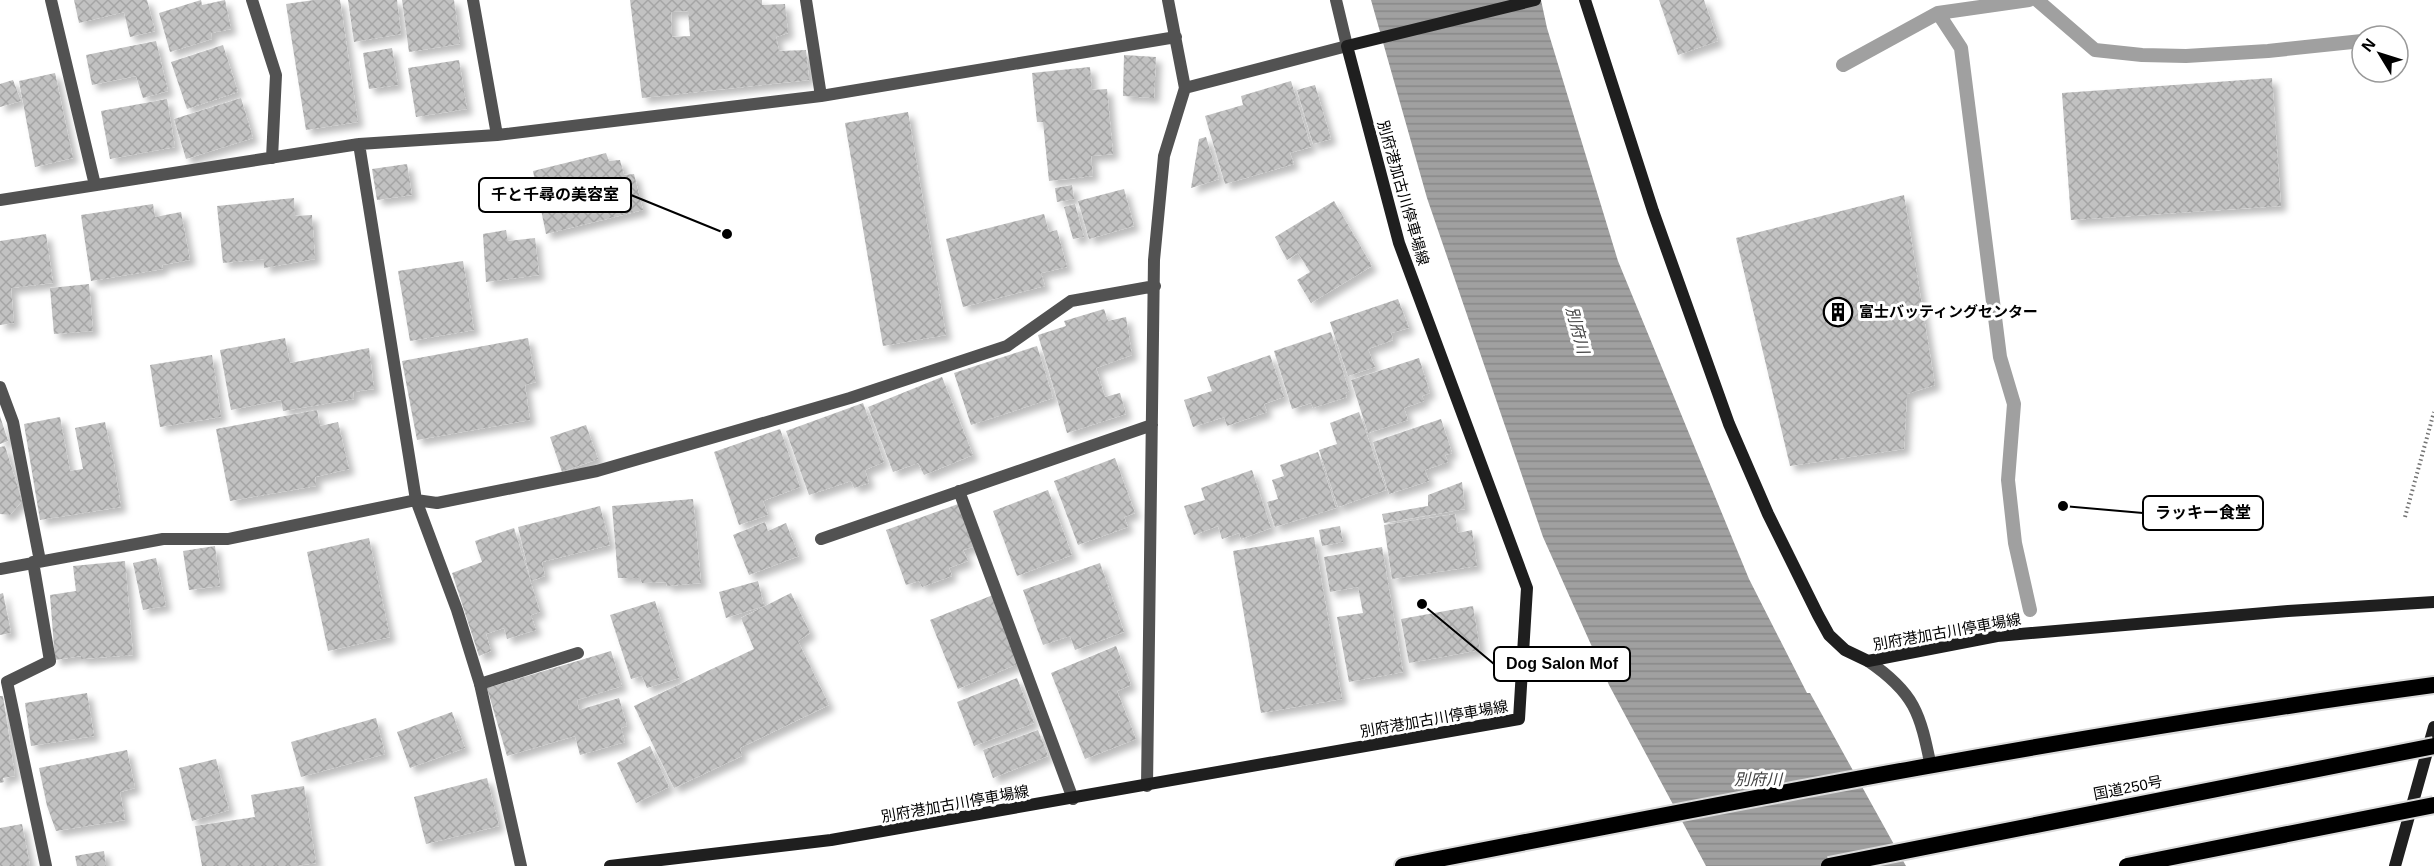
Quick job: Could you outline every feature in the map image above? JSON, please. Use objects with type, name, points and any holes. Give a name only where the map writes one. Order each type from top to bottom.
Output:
[{"type":"highway","points":[[1403,866],[1895,772],[2289,704],[2434,685]]},
{"type":"highway","name":"国道250号","points":[[1829,866],[2434,746]]},
{"type":"highway","points":[[2127,866],[2434,806]]},
{"type":"main road","points":[[1347,46],[1535,0]]},
{"type":"main road","name":"別府港加古川停車場線","points":[[1585,0],[1653,211],[1729,424],[1768,514],[1829,634],[1845,650],[1868,661],[1997,636],[2288,611],[2434,602]]},
{"type":"main road","name":"別府港加古川停車場線","points":[[610,866],[831,840],[1519,719],[1527,588],[1399,243],[1347,46]]},
{"type":"main road","points":[[2395,866],[2434,727]]},
{"type":"street","points":[[51,0],[95,185]]},
{"type":"street","points":[[252,0],[276,75],[272,158]]},
{"type":"street","points":[[473,0],[497,135]]},
{"type":"street","points":[[806,0],[821,96]]},
{"type":"street","points":[[1147,786],[1154,260],[1164,156],[1185,88],[1168,0]]},
{"type":"street","points":[[1185,88],[1347,46],[1336,0]]},
{"type":"street","points":[[0,200],[359,144],[497,135],[821,96],[1176,37]]},
{"type":"street","points":[[359,144],[416,500],[457,610],[480,684],[521,866]]},
{"type":"street","points":[[0,569],[163,539],[228,539],[416,500],[437,502],[597,471],[827,405],[1007,346],[1071,301],[1155,286]]},
{"type":"street","points":[[0,387],[14,422],[50,661],[8,682],[46,866]]},
{"type":"street","points":[[821,538],[1152,425]]},
{"type":"street","points":[[959,491],[1073,799]]},
{"type":"street","points":[[480,684],[578,653]]},
{"type":"street","points":[[1868,661],[1891,677],[1909,696],[1922,723],[1931,767]]},
{"type":"path","points":[[2405,517],[2434,412]]},
{"type":"water","name":"別府川","points":[[1371,0],[1541,0],[1547,28],[1618,261],[1749,579],[1807,693],[1810,693],[1906,866],[1706,866],[1609,685],[1543,537],[1427,198]]},
{"type":"building","points":[[74,0],[147,0],[155,31],[130,37],[124,12],[79,23]]},
{"type":"building","points":[[201,0],[202,5],[225,0],[231,29],[211,33],[212,39],[170,52],[159,13]]},
{"type":"building","points":[[314,0],[340,0],[358,122],[306,130],[286,4]]},
{"type":"building","points":[[348,0],[397,0],[401,34],[354,42]]},
{"type":"building","points":[[402,0],[454,0],[460,44],[409,52]]},
{"type":"building","points":[[630,0],[762,0],[762,5],[785,4],[788,33],[776,37],[779,51],[806,50],[809,80],[642,98]],"holes":[[[688,11],[690,36],[672,37],[671,12]]]},
{"type":"building","points":[[1659,0],[1704,0],[1718,41],[1678,55]]},
{"type":"building","points":[[156,41],[168,91],[143,98],[136,76],[92,85],[86,55]]},
{"type":"building","points":[[223,45],[238,92],[187,109],[171,62]]},
{"type":"building","points":[[392,48],[398,85],[369,89],[363,53]]},
{"type":"building","points":[[1124,55],[1156,57],[1154,98],[1123,96]]},
{"type":"building","points":[[459,60],[467,109],[416,117],[408,68]]},
{"type":"building","points":[[1090,67],[1092,90],[1107,89],[1113,154],[1091,156],[1093,176],[1049,181],[1043,122],[1037,122],[1032,73]]},
{"type":"building","points":[[55,73],[73,158],[35,167],[19,81]]},
{"type":"building","points":[[2272,78],[2281,206],[2071,220],[2062,93]]},
{"type":"building","points":[[13,80],[21,101],[0,107],[0,84]]},
{"type":"building","points":[[1291,81],[1311,147],[1290,153],[1294,164],[1225,184],[1205,116],[1243,105],[1241,96]]},
{"type":"building","points":[[1315,85],[1331,139],[1313,144],[1297,90]]},
{"type":"building","points":[[241,98],[253,138],[186,159],[174,119]]},
{"type":"building","points":[[167,99],[175,147],[110,159],[101,111]]},
{"type":"building","points":[[908,112],[946,335],[883,346],[845,123]]},
{"type":"building","points":[[1206,137],[1219,179],[1191,188],[1199,139]]},
{"type":"building","points":[[606,153],[609,161],[620,160],[624,175],[634,174],[643,210],[546,234],[533,171]]},
{"type":"building","points":[[407,164],[412,195],[377,200],[372,169]]},
{"type":"building","points":[[1072,185],[1074,199],[1057,202],[1055,188]]},
{"type":"building","points":[[1124,189],[1134,226],[1089,239],[1078,201]]},
{"type":"building","name":"富士バッティングセンター","points":[[1904,195],[1935,385],[1907,394],[1904,449],[1790,466],[1736,238]]},
{"type":"building","points":[[294,198],[295,216],[312,215],[315,259],[264,268],[264,259],[223,263],[217,206]]},
{"type":"building","points":[[1334,201],[1372,266],[1311,303],[1297,280],[1310,272],[1298,253],[1287,260],[1275,237]]},
{"type":"building","points":[[153,204],[155,217],[181,212],[190,260],[162,265],[163,269],[91,281],[81,215]]},
{"type":"building","points":[[1075,204],[1084,237],[1073,239],[1064,207]]},
{"type":"building","points":[[1044,214],[1049,232],[1057,230],[1067,267],[1041,273],[1045,286],[963,307],[946,239]]},
{"type":"building","points":[[506,230],[508,241],[535,238],[539,275],[486,282],[483,234]]},
{"type":"building","points":[[46,234],[53,283],[11,288],[14,323],[0,325],[0,241]]},
{"type":"building","points":[[463,261],[474,330],[410,341],[398,271]]},
{"type":"building","points":[[89,284],[93,331],[54,334],[50,288]]},
{"type":"building","points":[[1398,299],[1409,328],[1391,333],[1393,340],[1368,349],[1375,367],[1348,376],[1330,322]]},
{"type":"building","points":[[1104,309],[1108,321],[1126,317],[1132,355],[1096,368],[1105,397],[1120,393],[1126,414],[1067,433],[1038,335],[1066,326],[1064,321]]},
{"type":"building","points":[[1331,332],[1349,391],[1345,393],[1347,397],[1313,408],[1311,403],[1292,409],[1274,351]]},
{"type":"building","points":[[285,338],[290,363],[369,348],[374,389],[353,392],[354,399],[283,411],[281,400],[231,410],[220,350]]},
{"type":"building","points":[[528,338],[536,382],[525,385],[530,420],[417,440],[402,361]]},
{"type":"building","points":[[1037,346],[1053,398],[971,425],[954,373]]},
{"type":"building","points":[[212,355],[221,417],[160,427],[150,365]]},
{"type":"building","points":[[1270,355],[1284,397],[1264,404],[1267,412],[1227,426],[1224,417],[1193,427],[1184,400],[1212,391],[1207,377]]},
{"type":"building","points":[[1419,358],[1430,393],[1422,396],[1424,401],[1404,408],[1408,420],[1368,433],[1351,380]]},
{"type":"building","points":[[942,377],[973,455],[924,475],[918,463],[893,472],[868,407]]},
{"type":"building","points":[[863,403],[884,462],[865,470],[869,483],[854,488],[851,481],[809,495],[786,431]]},
{"type":"building","points":[[317,410],[320,426],[338,422],[349,469],[315,477],[316,486],[230,501],[216,429]]},
{"type":"building","points":[[1359,412],[1386,490],[1338,507],[1319,450],[1337,444],[1330,423]]},
{"type":"building","points":[[0,416],[8,441],[0,444]]},
{"type":"building","points":[[60,417],[70,471],[83,469],[75,428],[105,422],[121,507],[40,520],[24,424]]},
{"type":"building","points":[[1441,419],[1452,453],[1445,455],[1448,462],[1425,470],[1429,481],[1389,494],[1373,442]]},
{"type":"building","points":[[586,425],[598,459],[562,472],[550,437]]},
{"type":"building","points":[[780,429],[800,487],[763,501],[768,515],[739,525],[714,452]]},
{"type":"building","points":[[5,446],[22,501],[10,515],[0,514],[0,447]]},
{"type":"building","points":[[1318,452],[1336,508],[1275,527],[1267,502],[1278,499],[1272,480],[1284,476],[1280,465]]},
{"type":"building","points":[[1115,458],[1135,513],[1124,517],[1128,527],[1078,545],[1054,481]]},
{"type":"building","points":[[1252,470],[1271,528],[1241,539],[1239,533],[1222,539],[1218,526],[1194,535],[1184,506],[1205,500],[1201,488]]},
{"type":"building","points":[[1462,482],[1465,509],[1384,523],[1382,514],[1428,506],[1428,495]]},
{"type":"building","points":[[1048,490],[1072,555],[1017,576],[993,511]]},
{"type":"building","points":[[693,499],[701,583],[667,586],[666,582],[642,583],[640,578],[618,578],[612,506]]},
{"type":"building","points":[[961,503],[976,546],[963,550],[968,561],[949,568],[952,576],[922,587],[919,581],[906,585],[886,530]]},
{"type":"building","points":[[600,506],[610,545],[542,562],[545,576],[531,581],[518,527]]},
{"type":"building","points":[[1455,514],[1458,533],[1472,530],[1477,566],[1392,579],[1384,525]]},
{"type":"building","points":[[765,522],[768,531],[786,523],[799,556],[749,575],[733,535]]},
{"type":"building","points":[[1340,526],[1343,542],[1322,546],[1319,530]]},
{"type":"building","points":[[514,528],[540,612],[531,615],[536,630],[507,639],[504,628],[486,634],[491,651],[479,656],[452,573],[482,562],[475,541]]},
{"type":"building","points":[[1314,537],[1342,699],[1261,713],[1233,551]]},
{"type":"building","points":[[369,538],[390,637],[328,651],[307,552]]},
{"type":"building","points":[[215,546],[220,586],[189,590],[183,551]]},
{"type":"building","points":[[1382,547],[1403,672],[1349,682],[1337,617],[1363,613],[1358,587],[1330,592],[1324,557]]},
{"type":"building","points":[[156,558],[166,606],[143,610],[133,563]]},
{"type":"building","points":[[125,561],[133,655],[81,659],[81,656],[55,660],[50,595],[76,591],[73,566]]},
{"type":"building","points":[[1100,563],[1124,632],[1075,650],[1070,636],[1043,645],[1023,590]]},
{"type":"building","points":[[758,581],[764,606],[726,618],[719,592]]},
{"type":"building","points":[[3,593],[11,633],[0,635],[0,594]]},
{"type":"building","points":[[791,593],[810,633],[798,641],[829,705],[740,748],[742,756],[674,788],[634,706],[754,649],[741,618]]},
{"type":"building","points":[[993,595],[1020,663],[958,689],[930,620]]},
{"type":"building","points":[[655,601],[679,678],[647,688],[642,676],[631,679],[610,615]]},
{"type":"building","points":[[1473,606],[1480,650],[1409,663],[1401,619]]},
{"type":"building","points":[[1116,646],[1131,685],[1117,691],[1136,739],[1085,759],[1051,673]]},
{"type":"building","points":[[611,651],[622,686],[577,700],[579,710],[619,698],[627,726],[621,728],[625,742],[580,755],[575,736],[507,756],[487,688]]},
{"type":"building","points":[[1017,678],[1034,723],[974,746],[957,702]]},
{"type":"building","points":[[87,693],[94,736],[31,746],[25,703]]},
{"type":"building","points":[[0,696],[3,696],[15,776],[3,778],[4,782],[0,783]]},
{"type":"building","points":[[452,712],[465,748],[410,768],[397,732]]},
{"type":"building","points":[[376,718],[385,754],[301,777],[291,742]]},
{"type":"building","points":[[1038,730],[1048,756],[993,778],[983,750]]},
{"type":"building","points":[[650,746],[669,787],[636,803],[617,763]]},
{"type":"building","points":[[127,750],[135,788],[120,792],[125,820],[56,831],[47,806],[39,768]]},
{"type":"building","points":[[216,759],[229,810],[192,821],[179,768]]},
{"type":"building","points":[[487,778],[499,826],[426,844],[414,797]]},
{"type":"building","points":[[304,786],[316,863],[296,866],[202,866],[195,826],[255,817],[251,795]]},
{"type":"building","points":[[22,824],[30,866],[0,866],[0,828]]},
{"type":"building","points":[[104,851],[106,866],[77,866],[75,856]]},
{"type":"waterway","points":[[1843,65],[1938,13],[2029,0]]},
{"type":"waterway","points":[[2037,0],[2095,50],[2142,55],[2186,56],[2268,51],[2350,42]]},
{"type":"waterway","points":[[1938,13],[1961,48],[2000,357],[2014,404],[2008,480],[2015,543],[2030,610]]},
{"type":"place","name":"千と千尋の美容室","points":[[727,234]]},
{"type":"place","name":"富士バッティングセンター","points":[[1838,312]]},
{"type":"place","name":"ラッキー食堂","points":[[2063,506]]},
{"type":"place","name":"Dog Salon Mof","points":[[1422,604]]}]
